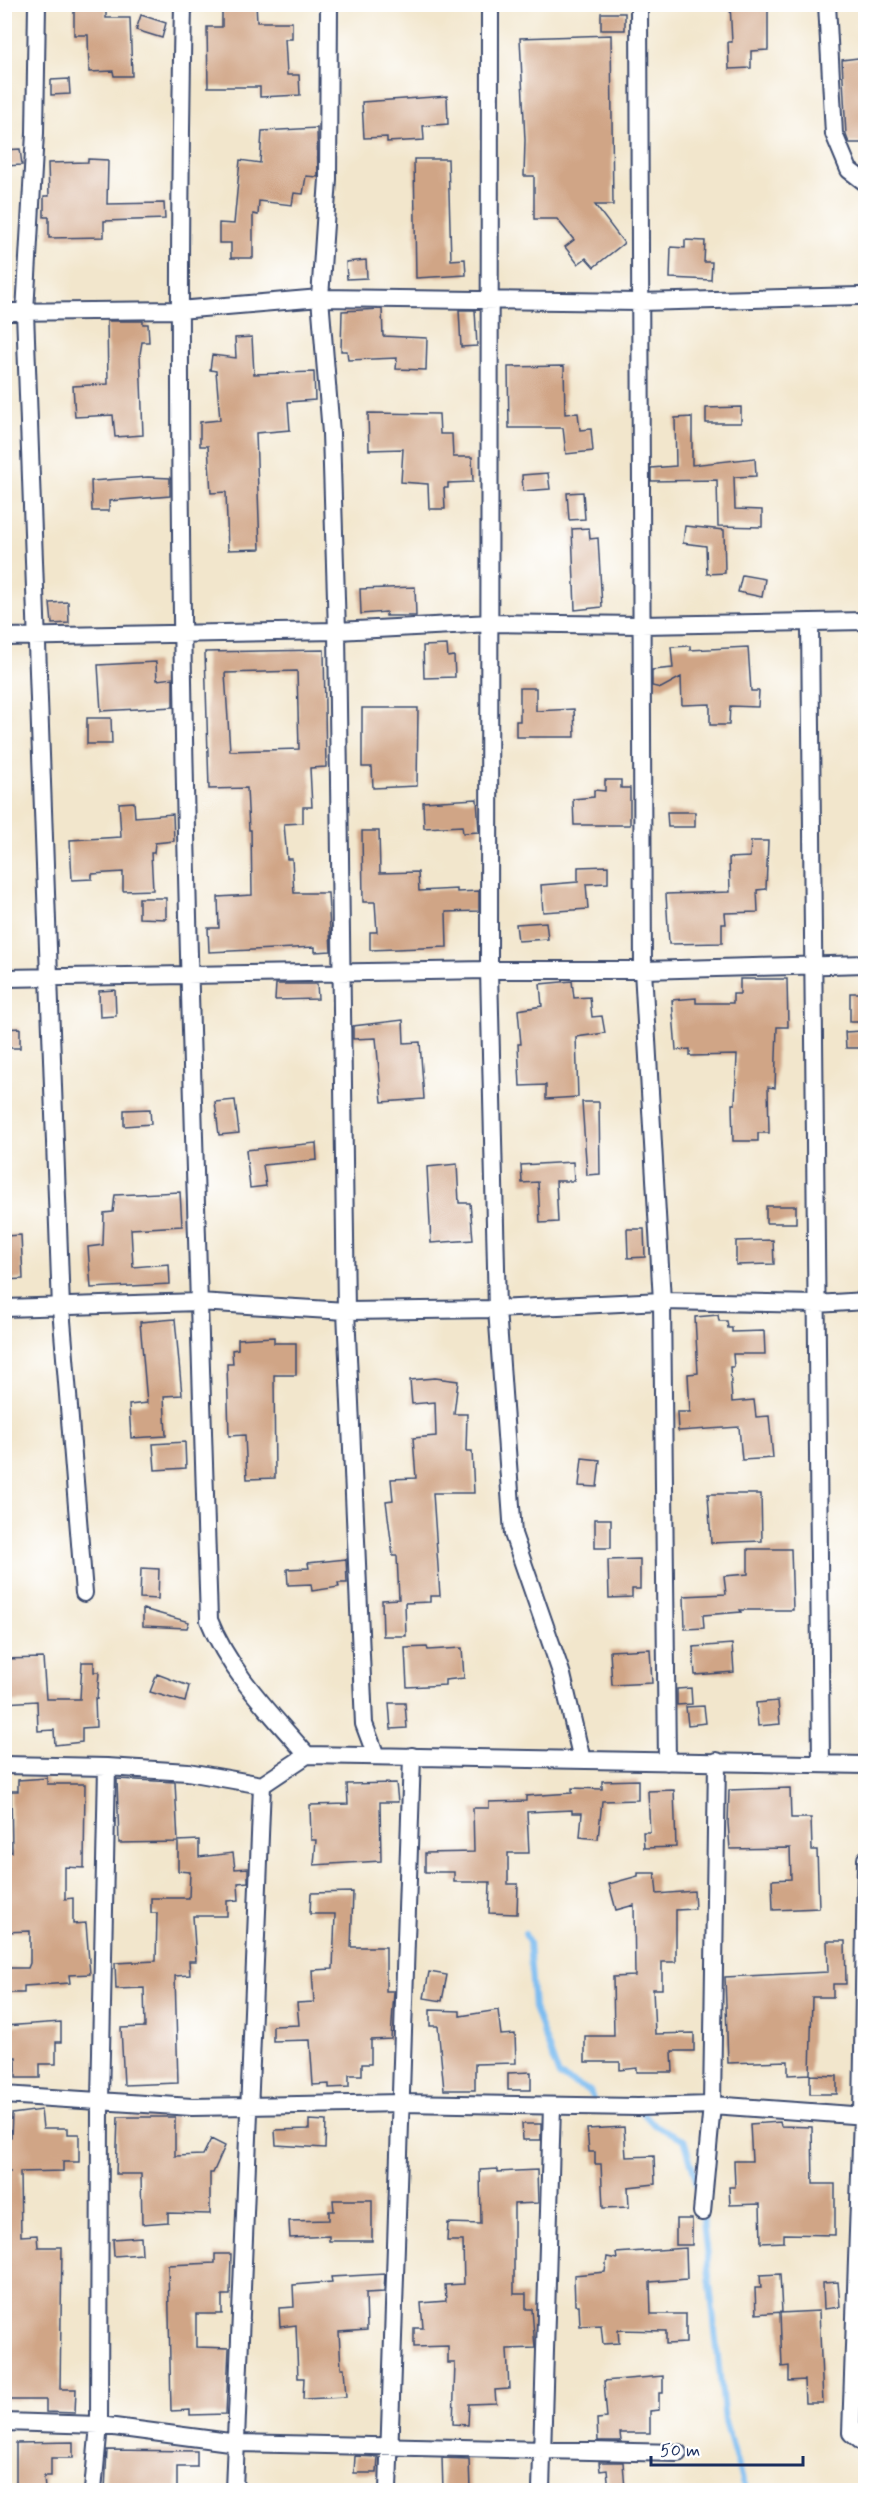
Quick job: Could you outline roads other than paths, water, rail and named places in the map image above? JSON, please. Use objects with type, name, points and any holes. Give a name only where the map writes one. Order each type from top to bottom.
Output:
[{"type":"street","points":[[37,4],[33,190],[25,312],[39,636],[61,1308],[84,1593]]},
{"type":"street","points":[[183,4],[179,310],[181,633],[209,1620],[220,1647],[242,1681],[307,1755]]},
{"type":"street","points":[[329,4],[328,179],[320,298],[331,433],[337,631],[346,1311],[364,1724],[376,1756]]},
{"type":"street","points":[[490,4],[489,970],[497,1309],[513,1534],[562,1675],[582,1760]]},
{"type":"street","points":[[639,4],[643,970],[662,1301],[667,1762]]},
{"type":"street","points":[[826,4],[834,134],[849,170],[866,183]]},
{"type":"street","points":[[4,312],[179,310],[320,298],[640,302],[859,296]]},
{"type":"street","points":[[4,637],[337,631],[491,623],[641,626],[866,621]]},
{"type":"street","points":[[810,623],[820,1764]]},
{"type":"street","points":[[4,978],[489,970],[643,970],[866,964]]},
{"type":"street","points":[[4,1308],[199,1302],[346,1311],[497,1309],[662,1301],[816,1304],[866,1301]]},
{"type":"street","points":[[4,1765],[107,1767],[188,1772],[262,1785],[307,1755],[866,1765]]},
{"type":"street","points":[[388,2490],[412,1756]]},
{"type":"street","points":[[702,2212],[712,2105],[717,1761]]},
{"type":"street","points":[[93,2490],[99,2425],[100,2100],[107,1767]]},
{"type":"street","points":[[234,2490],[262,1785]]},
{"type":"street","points":[[866,1859],[864,2116],[850,2433],[866,2445]]},
{"type":"street","points":[[4,2095],[192,2107],[401,2103],[552,2106],[712,2105],[864,2116]]},
{"type":"street","points":[[541,2490],[552,2106]]},
{"type":"street","points":[[4,2422],[99,2425],[237,2443],[678,2453]]},
{"type":"waterway","points":[[525,1934],[529,1942],[534,2008],[559,2076],[590,2091],[595,2106]]},
{"type":"waterway","points":[[640,2110],[654,2125],[684,2139],[698,2187]]},
{"type":"waterway","points":[[702,2212],[725,2422],[743,2484],[748,2490]]}]
